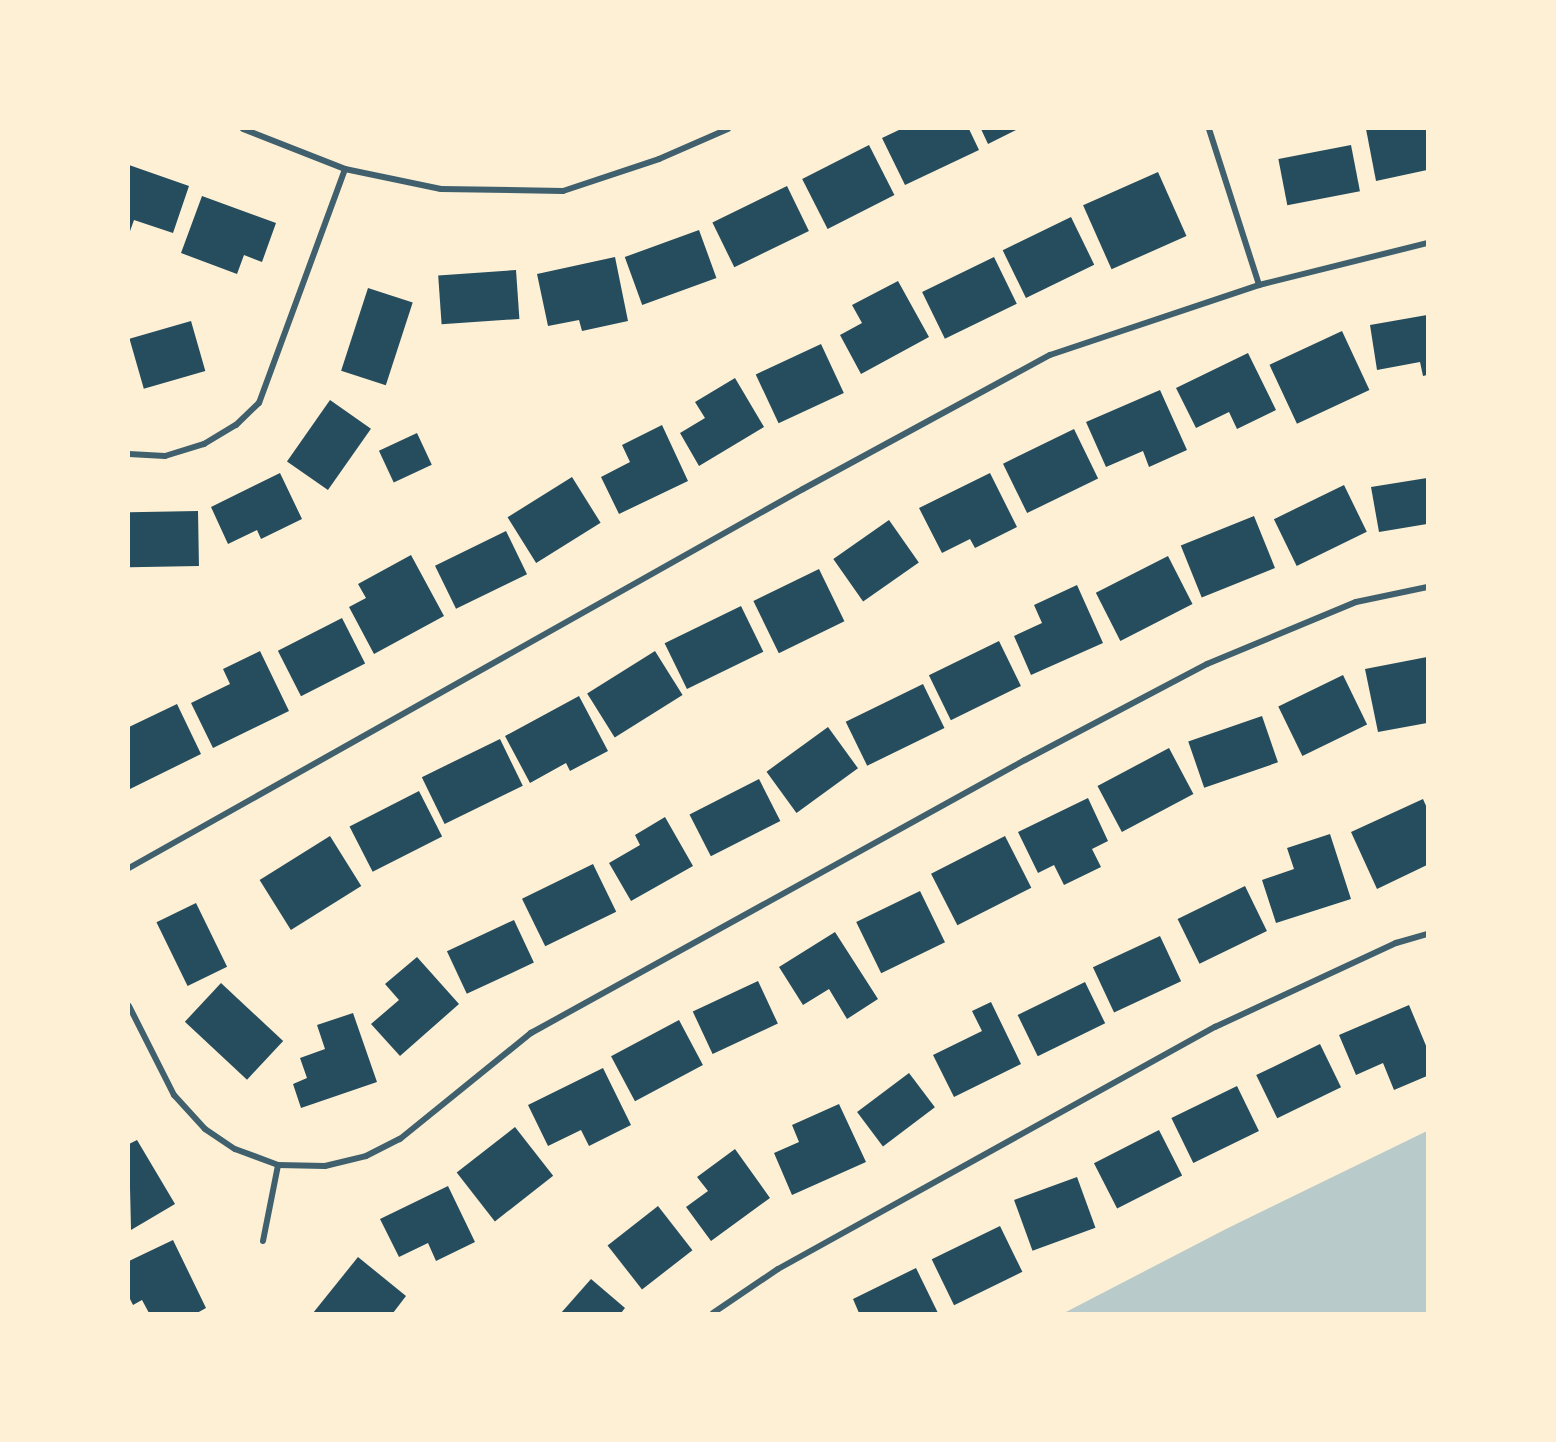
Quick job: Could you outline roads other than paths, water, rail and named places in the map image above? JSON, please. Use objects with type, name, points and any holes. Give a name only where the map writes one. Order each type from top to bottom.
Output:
[{"type":"street","points":[[243,129],[345,169],[441,189],[563,191],[659,159],[728,129]]},
{"type":"street","points":[[1209,129],[1258,285]]},
{"type":"street","points":[[129,454],[165,456],[204,444],[236,426],[259,403],[345,169]]},
{"type":"street","points":[[129,867],[803,489],[1050,355],[1258,285],[1427,243]]},
{"type":"street","points":[[129,1006],[174,1095],[204,1129],[235,1149],[278,1166],[325,1166],[366,1156],[400,1139],[531,1033],[1025,760],[1207,664],[1356,602],[1427,587]]},
{"type":"street","points":[[713,1313],[778,1269],[1215,1027],[1396,943],[1427,934]]},
{"type":"street","points":[[263,1241],[278,1166]]}]
